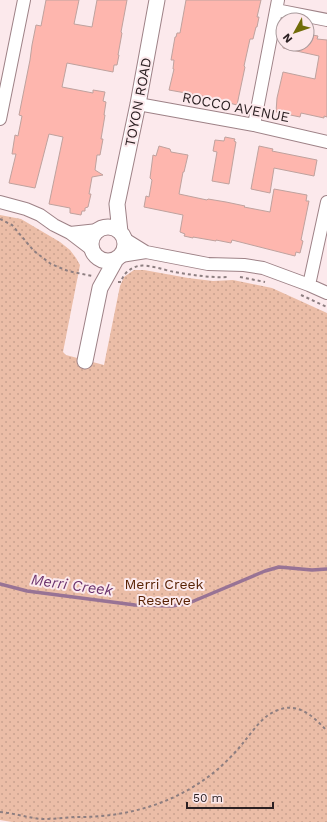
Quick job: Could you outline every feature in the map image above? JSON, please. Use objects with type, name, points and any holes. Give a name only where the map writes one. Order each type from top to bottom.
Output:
[{"type":"street","points":[[0,118],[24,0]]},
{"type":"street","name":"TOYON ROAD","points":[[100,229],[117,204],[138,104],[157,0]]},
{"type":"street","points":[[254,125],[277,5],[327,20]]},
{"type":"street","name":"ROCCO AVENUE","points":[[138,104],[254,125],[327,142]]},
{"type":"street","points":[[0,202],[26,209],[40,215],[54,225],[70,233],[93,252],[100,260],[105,262],[146,252],[208,264],[244,265],[263,268],[310,285],[327,293]]},
{"type":"street","points":[[310,285],[327,202]]},
{"type":"street","name":"TOYON ROAD","points":[[117,204],[123,235]]},
{"type":"street","points":[[70,233],[111,227],[116,229],[146,252]]},
{"type":"street","points":[[85,361],[99,281],[93,252],[92,238],[100,229]]},
{"type":"street","points":[[99,281],[126,248],[123,235]]},
{"type":"path","points":[[0,219],[12,226],[34,251],[51,264],[99,281],[120,282],[125,274],[137,266],[196,276],[214,278],[233,277]]},
{"type":"path","points":[[239,277],[270,283]]},
{"type":"path","points":[[295,293],[327,307]]},
{"type":"path","points":[[0,812],[41,818],[101,817],[133,812],[152,807],[189,790],[219,768],[267,716],[278,709],[291,708],[301,710],[313,716],[327,731]]},
{"type":"green space","name":"Merri Creek Reserve","points":[[0,215],[21,219],[60,242],[70,250],[80,265],[63,352],[66,355],[104,365],[120,286],[124,277],[134,270],[144,270],[213,281],[233,280],[272,288],[327,313],[327,822],[12,822],[0,820]]},
{"type":"building","points":[[46,0],[79,0],[74,24],[92,27],[97,0],[127,0],[121,32],[119,55],[117,65],[114,65],[113,72],[67,63],[62,87],[93,93],[93,90],[105,92],[103,101],[106,102],[101,139],[103,139],[100,155],[97,155],[95,170],[103,175],[92,177],[89,194],[91,194],[88,207],[85,208],[85,211],[82,211],[81,215],[70,213],[70,208],[49,204],[63,137],[49,134],[35,188],[9,183],[16,154],[12,154],[15,135],[18,136],[22,116],[19,115],[36,25],[41,26]]},
{"type":"building","points":[[186,0],[261,0],[257,17],[259,17],[257,27],[253,39],[250,39],[237,105],[202,96],[169,90],[174,69],[174,60],[171,60],[175,37],[177,33],[180,33]]},
{"type":"building","points":[[315,35],[318,36],[317,39],[327,40],[327,117],[324,116],[324,118],[301,113],[300,117],[276,112],[277,98],[283,72],[315,79],[319,56],[301,52],[315,52]]},
{"type":"building","points":[[225,137],[235,139],[234,141],[236,142],[229,184],[212,181],[217,152],[213,151],[215,140],[224,141]]},
{"type":"building","points":[[159,146],[170,149],[171,152],[188,155],[179,194],[207,200],[226,202],[270,212],[274,189],[307,195],[306,201],[309,201],[301,240],[303,241],[300,253],[296,252],[295,256],[232,240],[231,243],[184,236],[185,234],[180,232],[183,215],[144,207],[146,196],[149,197],[152,180],[150,178],[153,155],[156,156]]},
{"type":"building","points":[[259,146],[273,149],[272,151],[317,160],[314,176],[274,168],[270,193],[251,189]]},
{"type":"waterway","name":"Merri Creek","points":[[0,584],[27,591],[135,605],[172,606],[189,603],[265,571],[279,567],[312,570],[327,569]]}]
